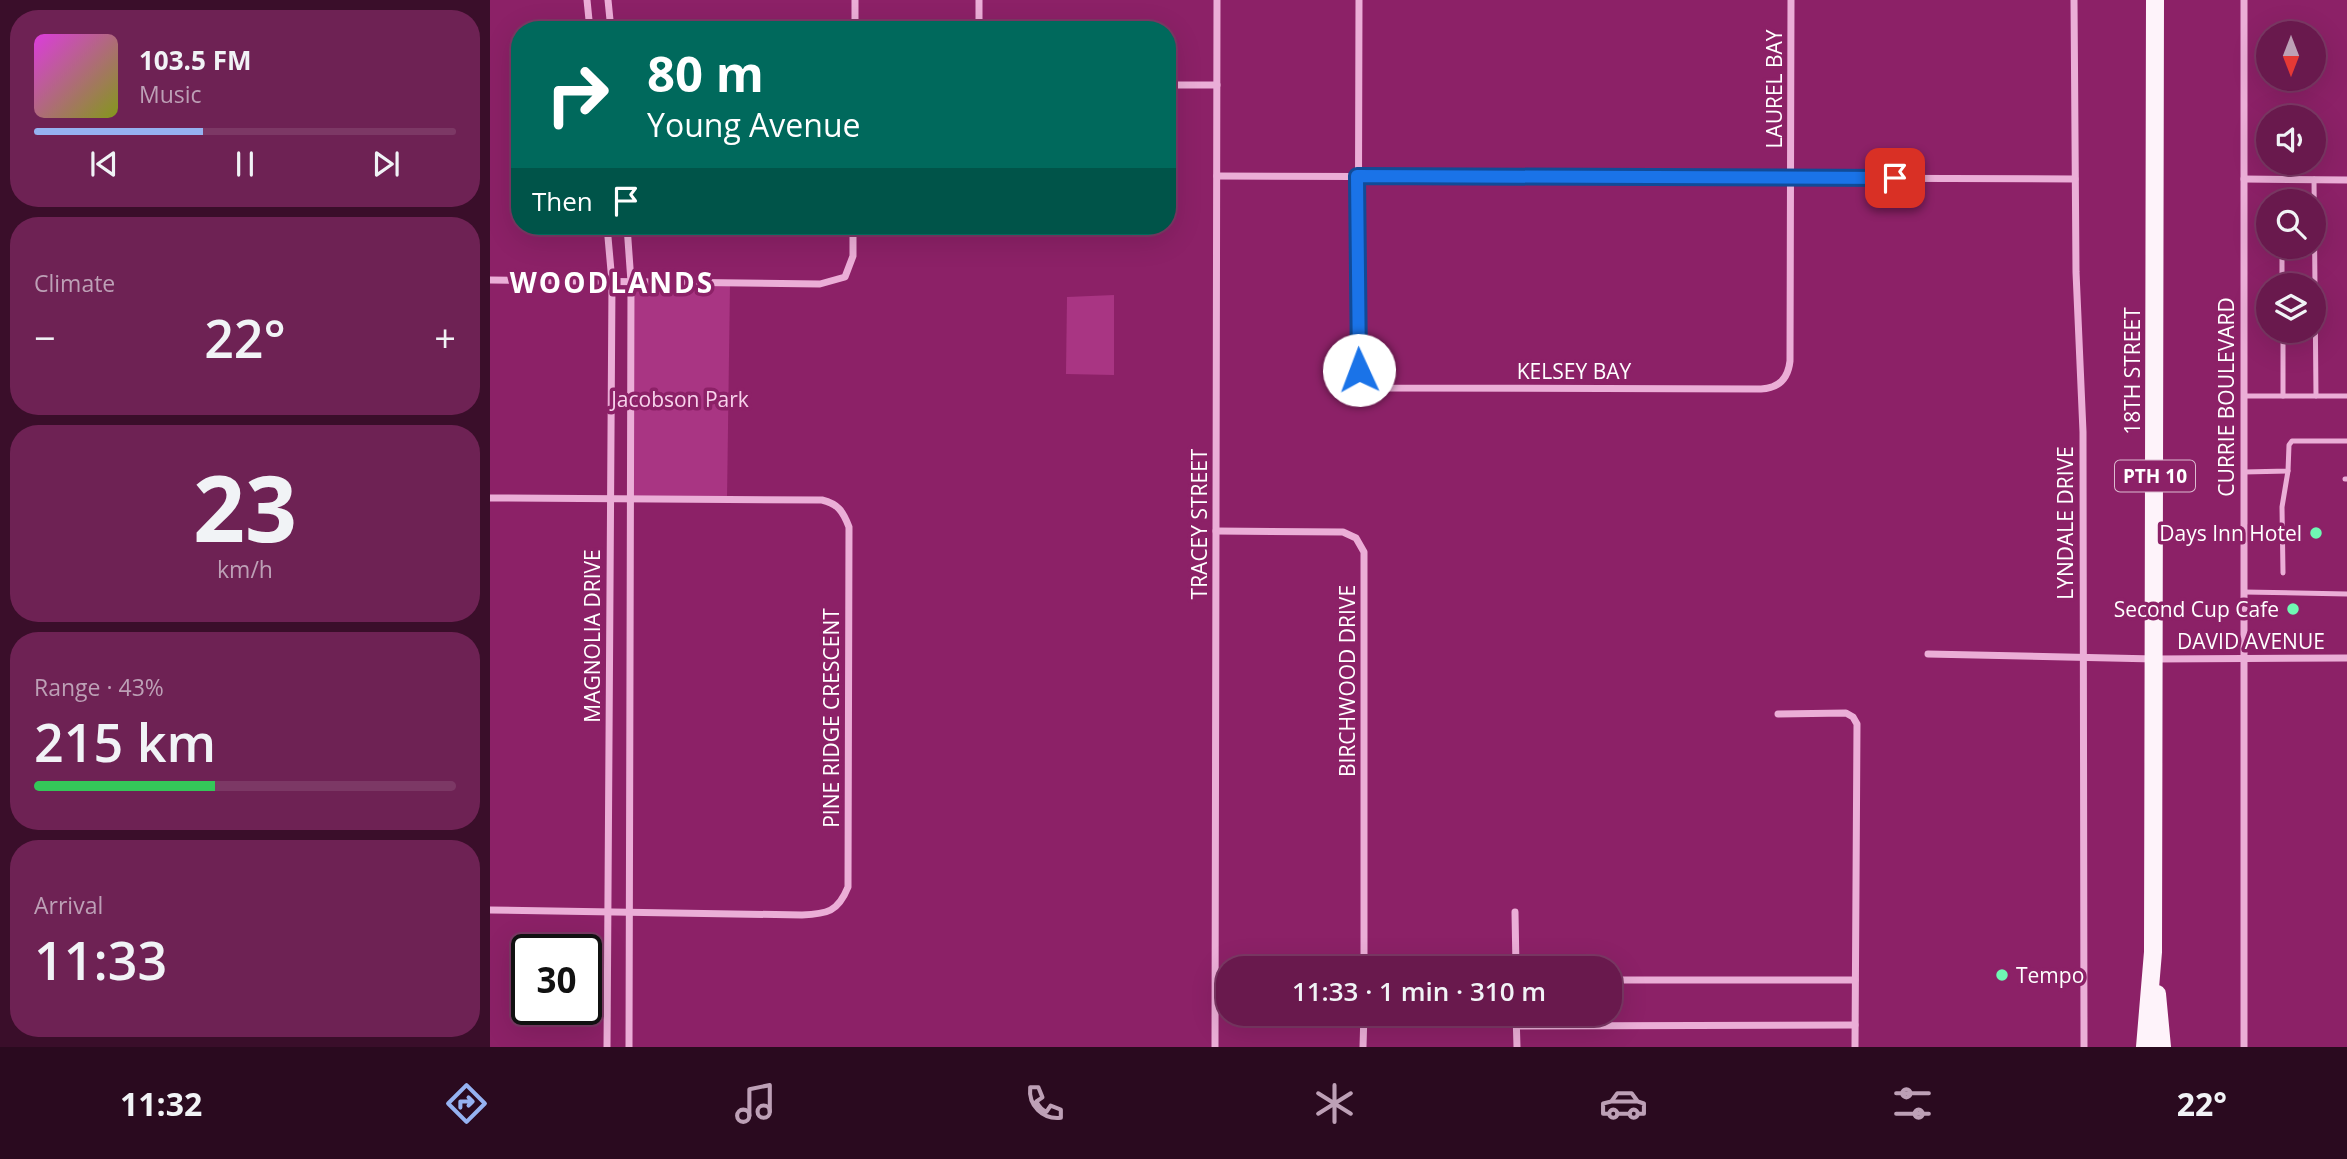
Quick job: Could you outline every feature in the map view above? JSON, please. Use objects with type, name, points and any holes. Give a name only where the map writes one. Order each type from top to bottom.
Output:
[{"type":"main road","name":"18TH STREET","points":[[2145,1047],[2153,952],[2155,0]]},
{"type":"main road","name":"18TH STREET","points":[[2153,952],[2162,1047]]},
{"type":"street","points":[[587,0],[589,21]]},
{"type":"street","points":[[608,0],[610,21]]},
{"type":"street","points":[[855,0],[855,21]]},
{"type":"street","points":[[979,0],[979,21]]},
{"type":"street","name":"TRACEY STREET","points":[[1215,1047],[1217,0]]},
{"type":"street","points":[[1357,176],[1359,0]]},
{"type":"street","name":"LAUREL BAY","points":[[1791,0],[1791,178]]},
{"type":"street","name":"LYNDALE DRIVE","points":[[2074,0],[2076,283],[2083,432],[2084,1047]]},
{"type":"street","name":"CURRIE BOULEVARD","points":[[2244,0],[2244,1047]]},
{"type":"street","points":[[1176,85],[1217,85]]},
{"type":"street","points":[[1217,176],[2075,179]]},
{"type":"street","name":"KELSEY BAY","points":[[1357,176],[1358,363],[1361,376],[1371,384],[1386,388],[1761,390],[1776,387],[1782,382],[1790,361],[1791,178]]},
{"type":"street","points":[[2244,179],[2347,180]]},
{"type":"street","name":"MAGNOLIA DRIVE","points":[[607,1047],[612,282],[608,235]]},
{"type":"street","name":"MAGNOLIA DRIVE","points":[[628,235],[631,282],[629,1047]]},
{"type":"street","points":[[490,280],[820,284],[845,277],[853,256],[853,235]]},
{"type":"street","points":[[490,498],[630,498]]},
{"type":"street","name":"PINE RIDGE CRESCENT","points":[[490,911],[822,914],[835,908],[844,899],[848,887],[849,527],[844,513],[835,503],[822,500],[630,498]]},
{"type":"street","name":"BIRCHWOOD DRIVE","points":[[1216,531],[1343,532],[1356,538],[1364,552],[1364,956]]},
{"type":"street","name":"DAVID AVENUE","points":[[1928,654],[2155,659],[2347,659]]},
{"type":"street","points":[[1778,714],[1846,713],[1853,717],[1857,724],[1855,1047]]},
{"type":"street","points":[[1515,912],[1516,956]]},
{"type":"street","points":[[1622,980],[1855,981]]},
{"type":"street","points":[[1622,1026],[1855,1025]]},
{"type":"street","points":[[1363,1047],[1364,1026]]},
{"type":"street","points":[[1516,1026],[1517,1047]]},
{"type":"lane","points":[[2314,179],[2314,189]]},
{"type":"lane","points":[[2315,259],[2316,396]]},
{"type":"lane","points":[[2283,343],[2283,396]]},
{"type":"lane","points":[[2244,396],[2347,396]]},
{"type":"lane","points":[[2283,573],[2282,507],[2289,445],[2292,442],[2347,442]]},
{"type":"lane","points":[[2244,472],[2288,471]]},
{"type":"lane","points":[[2244,592],[2347,594]]},
{"type":"green space","name":"Jacobson Park","points":[[631,282],[730,283],[727,499],[630,498]]},
{"type":"green space","points":[[1114,295],[1114,375],[1066,374],[1067,297]]},
{"type":"place","name":"Days Inn Hotel","points":[[2316,533]]},
{"type":"place","name":"Second Cup Cafe","points":[[2293,609]]},
{"type":"place","name":"Tempo","points":[[2002,975]]},
{"type":"district","name":"WOODLANDS","points":[[612,282]]},
{"type":"route","points":[[1359,370],[1357,176],[1895,178]]}]
